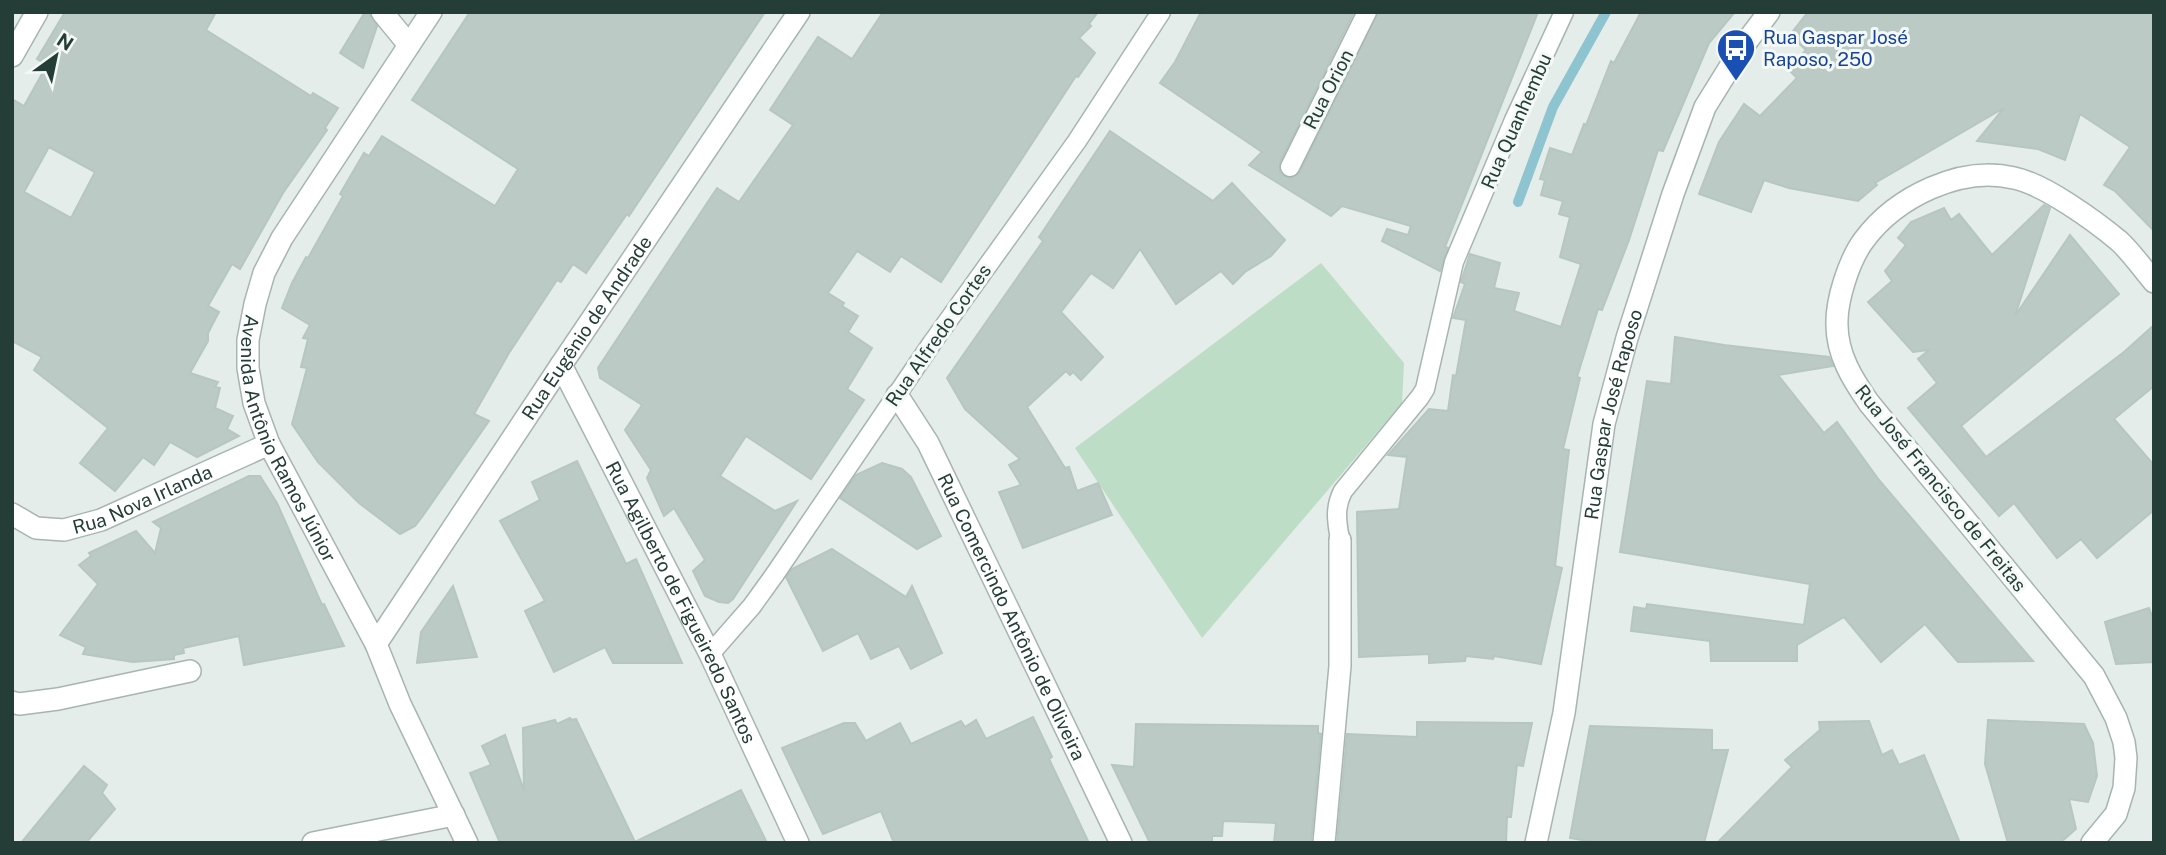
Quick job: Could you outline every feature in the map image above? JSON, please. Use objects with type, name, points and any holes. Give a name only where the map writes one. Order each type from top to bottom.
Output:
[{"type":"street","points":[[12,56],[37,12]]},
{"type":"street","points":[[382,12],[409,45]]},
{"type":"street","name":"Avenida Antônio Ramos Júnior","points":[[431,12],[282,238],[264,272],[248,340],[248,368],[254,403],[269,444],[376,644],[400,704],[467,843]]},
{"type":"street","name":"Rua Eugênio de Andrade","points":[[376,644],[799,12]]},
{"type":"street","name":"Rua Gaspar José Raposo","points":[[1536,843],[1564,713],[1604,424],[1627,338],[1673,194],[1706,107],[1741,49],[1769,12]]},
{"type":"street","name":"Rua José Francisco de Freitas","points":[[2092,843],[2116,814],[2124,788],[2124,742],[2116,718],[2094,676],[1869,403],[1853,379],[1840,351],[1836,324],[1848,266],[1864,240],[1891,212],[1942,184],[1970,176],[1994,174],[2017,178],[2056,196],[2120,242],[2154,282]]},
{"type":"street","name":"Rua Agilberto de Figueiredo Santos","points":[[561,365],[710,654],[798,843]]},
{"type":"street","name":"Rua Comercindo Antônio de Oliveira","points":[[897,395],[928,443],[1121,843]]},
{"type":"street","name":"Rua Nova Irlanda","points":[[12,514],[36,528],[64,530],[101,520],[269,444]]},
{"type":"street","points":[[1324,843],[1340,666],[1340,540]]},
{"type":"street","points":[[12,702],[19,704],[58,699],[190,671]]},
{"type":"street","points":[[313,843],[454,815]]},
{"type":"lane","name":"Rua Alfredo Cortes","points":[[710,654],[752,606],[1077,141],[1161,12]]},
{"type":"lane","name":"Rua Orion","points":[[1290,167],[1367,12]]},
{"type":"lane","name":"Rua Quanhembu","points":[[1340,540],[1336,512],[1337,502],[1343,491],[1425,389],[1449,276],[1514,120],[1563,12]]},
{"type":"green space","points":[[1321,263],[1404,363],[1402,403],[1202,638],[1075,448]]},
{"type":"building","points":[[65,12],[216,12],[206,30],[311,96],[313,93],[338,108],[325,128],[327,130],[283,193],[240,269],[232,264],[208,306],[219,312],[208,333],[208,341],[190,373],[218,382],[215,387],[220,388],[215,408],[233,416],[227,429],[239,436],[197,457],[170,442],[154,465],[143,457],[115,491],[80,463],[108,428],[34,370],[42,357],[12,341],[12,99],[24,106],[47,65],[37,59]],"holes":[[[49,147],[95,172],[71,218],[24,192]]]},
{"type":"building","points":[[365,12],[369,12],[377,26],[363,68],[340,53]]},
{"type":"building","points":[[470,12],[765,12],[629,216],[627,214],[586,273],[573,264],[561,282],[557,280],[509,353],[474,414],[489,421],[415,526],[400,534],[359,503],[318,462],[292,424],[307,368],[301,367],[308,339],[303,338],[310,325],[282,308],[306,257],[308,258],[343,196],[340,194],[364,153],[369,156],[382,136],[495,206],[518,169],[412,100]]},
{"type":"building","points":[[883,12],[1098,12],[1089,24],[1091,26],[1079,38],[1095,53],[1078,77],[1076,76],[941,282],[901,256],[890,272],[857,251],[828,293],[858,316],[848,332],[872,348],[847,389],[864,400],[811,479],[746,436],[720,476],[775,511],[797,501],[733,599],[728,603],[719,602],[705,596],[693,571],[705,560],[674,508],[664,516],[647,478],[651,470],[625,430],[642,405],[600,378],[598,368],[717,188],[739,202],[793,125],[770,110],[818,37],[852,59]]},
{"type":"building","points":[[1201,12],[1354,12],[1280,162],[1280,173],[1290,178],[1300,172],[1378,12],[1538,12],[1445,247],[1448,248],[1440,271],[1382,241],[1387,229],[1408,235],[1411,226],[1342,206],[1331,216],[1249,165],[1262,152],[1160,83],[1175,62]]},
{"type":"building","points":[[1641,12],[1735,12],[1709,43],[1663,151],[1658,150],[1629,240],[1602,310],[1598,309],[1577,377],[1580,378],[1563,449],[1569,450],[1555,566],[1562,568],[1541,664],[1494,656],[1493,659],[1466,656],[1465,661],[1429,663],[1429,654],[1359,657],[1357,512],[1399,509],[1407,457],[1388,455],[1429,409],[1448,411],[1466,320],[1453,318],[1465,284],[1461,282],[1470,254],[1500,263],[1494,288],[1519,293],[1514,311],[1561,327],[1581,264],[1560,257],[1570,217],[1559,214],[1563,201],[1541,195],[1545,180],[1540,179],[1550,148],[1572,155],[1611,61],[1614,63]]},
{"type":"building","points":[[1808,12],[2154,12],[2154,231],[2115,191],[2104,185],[2130,147],[2080,114],[2065,160],[2038,149],[1977,141],[2004,108],[1875,183],[1877,185],[1858,201],[1789,188],[1764,180],[1751,212],[1699,194],[1719,142],[1744,104],[1760,116],[1797,78],[1788,69],[1806,50],[1790,35]]},
{"type":"building","points":[[1110,131],[1213,201],[1232,183],[1285,240],[1271,256],[1245,272],[1233,284],[1221,271],[1176,304],[1140,249],[1113,288],[1091,273],[1061,312],[1103,357],[1081,380],[1073,372],[1070,375],[1066,371],[1027,407],[1065,468],[1069,467],[1077,491],[1098,483],[1112,515],[1023,548],[999,492],[1021,485],[1009,465],[1020,459],[965,409],[947,378],[1043,241],[1039,237]]},
{"type":"building","points":[[2044,205],[2050,208],[2015,316],[2070,235],[2119,294],[1961,426],[1986,457],[2124,352],[2154,325],[2154,386],[2114,419],[2154,465],[2154,510],[2097,558],[2081,539],[2057,558],[2014,503],[1999,516],[1908,408],[1937,383],[1918,359],[1929,350],[1913,352],[1868,302],[1892,281],[1885,271],[1906,245],[1898,238],[1911,222],[1944,208],[1951,220],[1959,214],[1992,255]]},
{"type":"building","points":[[1675,337],[1829,357],[1833,366],[1778,375],[1824,433],[1837,422],[1879,480],[2033,661],[1958,662],[1925,624],[1881,662],[1844,617],[1797,645],[1797,661],[1711,661],[1710,641],[1631,631],[1634,607],[1646,609],[1647,604],[1804,625],[1810,584],[1620,552],[1647,381],[1671,384]]},
{"type":"building","points":[[577,461],[626,564],[636,559],[682,663],[613,663],[605,647],[554,672],[525,611],[545,601],[500,521],[540,500],[532,482]]},
{"type":"building","points":[[882,463],[902,469],[911,477],[941,536],[917,549],[840,498],[856,475]]},
{"type":"building","points":[[249,476],[260,476],[277,503],[322,605],[324,604],[344,646],[244,665],[239,636],[183,648],[184,653],[174,655],[174,659],[133,662],[83,654],[86,647],[60,635],[98,584],[79,565],[91,556],[89,553],[136,531],[155,553],[161,528],[153,522]]},
{"type":"building","points":[[832,549],[906,597],[912,586],[942,653],[911,669],[899,646],[871,659],[858,633],[823,651],[786,577],[792,569]]},
{"type":"building","points":[[453,586],[477,657],[417,663],[421,632]]},
{"type":"building","points":[[2149,608],[2154,621],[2154,662],[2116,664],[2105,622]]},
{"type":"building","points":[[1033,717],[1052,757],[1049,759],[1089,843],[894,843],[881,811],[823,834],[782,748],[844,723],[855,723],[866,741],[900,723],[911,744],[961,721],[965,727],[976,720],[986,739]]},
{"type":"building","points":[[570,718],[576,719],[635,842],[741,790],[767,843],[500,843],[470,773],[491,765],[482,746],[505,735],[524,791],[523,728],[555,720],[557,724]]},
{"type":"building","points":[[1988,720],[2084,724],[2093,743],[2097,776],[2088,802],[2069,799],[2076,829],[2060,843],[2008,843],[1985,764]]},
{"type":"building","points":[[1869,721],[1882,755],[1892,750],[1899,765],[1924,755],[1960,843],[1717,843],[1792,767],[1785,760],[1820,730],[1819,722]]},
{"type":"building","points":[[1417,722],[1532,723],[1523,766],[1517,765],[1511,817],[1507,817],[1506,843],[1337,843],[1347,734],[1417,737]]},
{"type":"building","points":[[1136,724],[1318,726],[1318,733],[1321,734],[1311,843],[1274,843],[1276,823],[1223,821],[1222,836],[1212,836],[1212,843],[1150,843],[1112,765],[1134,767]]},
{"type":"building","points":[[1590,726],[1712,730],[1712,750],[1728,750],[1704,843],[1599,843],[1570,838]]},
{"type":"building","points":[[84,766],[107,785],[102,793],[115,809],[86,843],[21,843]]},
{"type":"waterway","points":[[1518,202],[1553,107],[1606,12]]},
{"type":"place","name":"Rua Gaspar José Raposo, 250","points":[[1736,82]]}]
